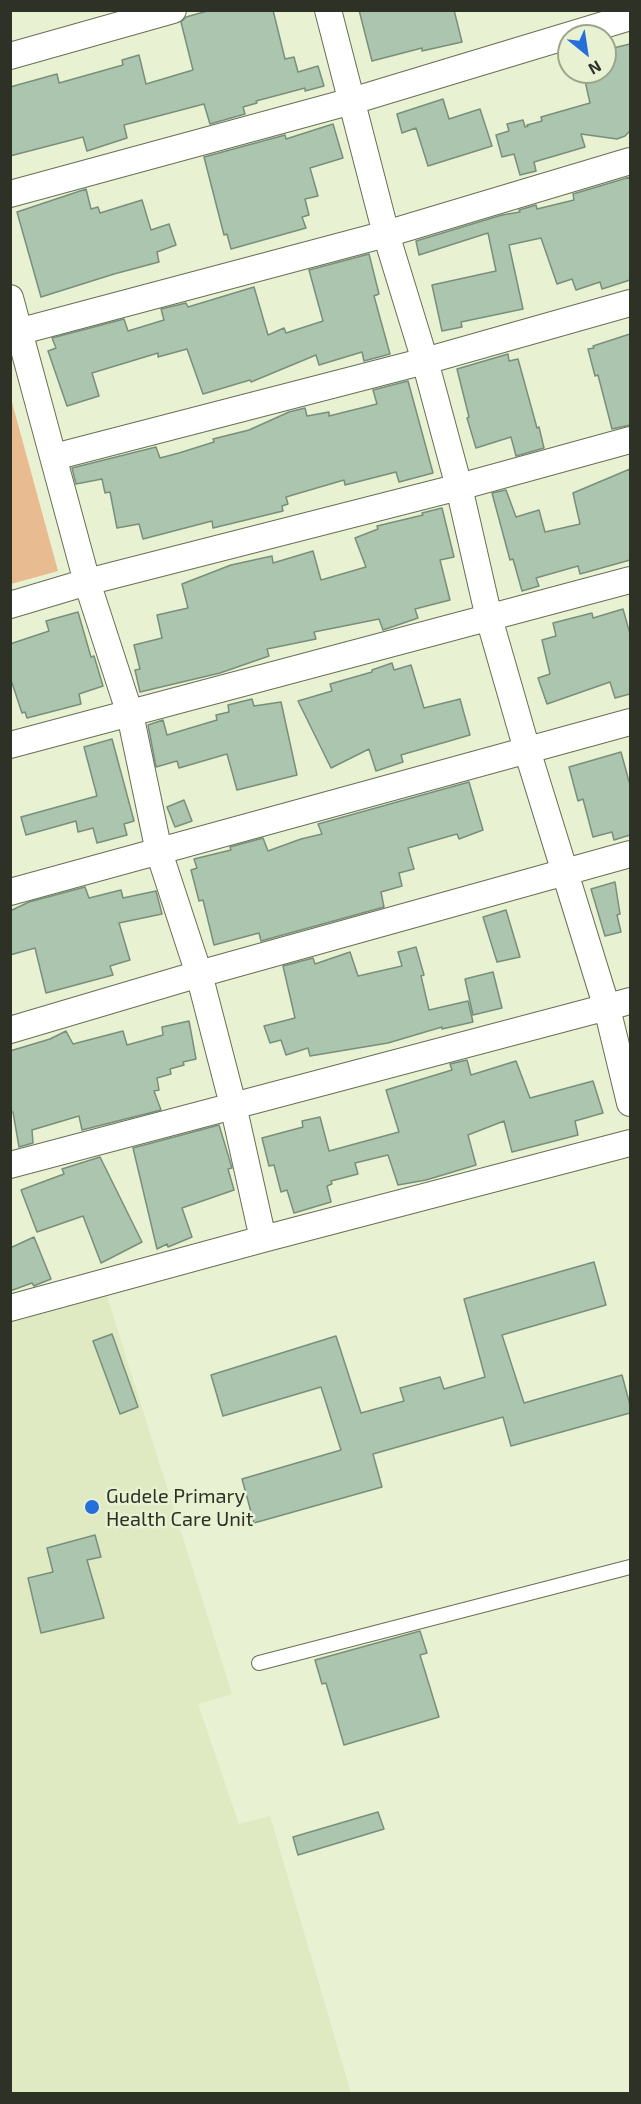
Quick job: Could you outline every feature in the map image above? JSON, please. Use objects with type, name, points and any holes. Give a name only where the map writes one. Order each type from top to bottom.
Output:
[{"type":"street","points":[[10,56],[173,10]]},
{"type":"street","points":[[328,10],[386,234],[425,361],[459,487],[489,618],[527,750],[565,872],[619,1004],[630,1103]]},
{"type":"street","points":[[10,194],[352,101],[630,17]]},
{"type":"street","points":[[15,332],[386,234],[630,161]]},
{"type":"street","points":[[10,298],[15,332],[54,458],[87,582],[130,714],[159,852],[199,974],[233,1105],[263,1239]]},
{"type":"street","points":[[54,458],[425,361],[630,303]]},
{"type":"street","points":[[10,605],[87,582],[459,487],[630,440]]},
{"type":"street","points":[[10,745],[630,580]]},
{"type":"street","points":[[10,892],[630,722]]},
{"type":"street","points":[[10,1030],[199,974],[630,854]]},
{"type":"street","points":[[10,1165],[619,1004]]},
{"type":"street","points":[[10,1308],[630,1143]]},
{"type":"lane","points":[[259,1663],[630,1567]]},
{"type":"shaded area","points":[[10,395],[58,571],[11,584],[10,584]]},
{"type":"shaded area","name":"Gudele Primary Health Care Unit","points":[[106,1293],[232,1694],[198,1704],[239,1824],[270,1816],[351,2093],[11,2094],[11,1319]]},
{"type":"building","points":[[211,10],[273,10],[285,59],[294,57],[298,72],[318,66],[324,86],[305,91],[305,88],[256,101],[257,103],[243,107],[245,114],[210,124],[204,104],[124,125],[127,138],[87,151],[83,137],[10,156],[10,87],[57,74],[59,83],[123,65],[122,60],[139,55],[146,84],[193,70],[181,22],[186,17]]},
{"type":"building","points":[[359,10],[454,10],[462,42],[422,51],[422,48],[372,61]]},
{"type":"building","points":[[630,44],[630,131],[617,139],[581,134],[585,147],[534,162],[536,171],[520,175],[514,154],[502,157],[496,135],[509,131],[507,124],[523,120],[525,127],[542,121],[541,117],[590,103],[586,84],[617,84],[617,47]]},
{"type":"building","points":[[443,99],[449,119],[480,109],[492,146],[428,166],[416,128],[402,133],[397,114]]},
{"type":"building","points":[[333,124],[343,158],[310,168],[318,196],[305,199],[309,215],[302,217],[306,228],[231,249],[227,234],[224,235],[204,157],[285,135],[286,139]]},
{"type":"building","points":[[630,177],[630,280],[602,289],[600,282],[576,290],[572,279],[557,284],[541,238],[509,245],[523,309],[461,322],[462,327],[442,331],[432,285],[496,271],[488,233],[419,255],[416,241],[502,215],[520,212],[519,210],[536,205],[537,209],[574,200],[573,194]]},
{"type":"building","points":[[86,189],[91,209],[98,207],[100,213],[142,200],[151,230],[169,224],[176,245],[157,252],[159,262],[41,297],[17,212]]},
{"type":"building","points":[[369,254],[379,294],[374,296],[390,354],[364,361],[362,352],[319,365],[316,355],[251,382],[250,380],[203,394],[187,349],[158,357],[158,353],[92,373],[99,396],[67,406],[48,351],[56,348],[52,338],[124,319],[128,331],[164,320],[161,309],[186,303],[188,307],[254,287],[268,335],[284,328],[286,333],[323,321],[309,270]]},
{"type":"building","points":[[630,334],[630,425],[612,429],[598,375],[595,376],[588,349]]},
{"type":"building","points":[[508,354],[509,361],[518,359],[544,448],[516,456],[511,437],[476,448],[457,369]]},
{"type":"building","points":[[408,381],[433,473],[399,482],[396,472],[345,485],[344,480],[286,497],[288,504],[282,506],[283,511],[213,528],[212,521],[143,539],[139,524],[117,528],[110,492],[105,493],[102,479],[76,484],[72,468],[156,447],[160,458],[214,442],[213,439],[249,430],[289,412],[305,408],[307,416],[329,412],[329,416],[377,404],[373,390]]},
{"type":"building","points":[[630,469],[630,560],[580,574],[578,566],[536,578],[539,586],[522,591],[513,559],[510,560],[492,493],[506,490],[516,517],[539,510],[545,532],[580,524],[573,493]]},
{"type":"building","points":[[442,508],[454,557],[440,560],[450,600],[415,609],[418,618],[383,630],[379,619],[314,632],[316,639],[267,649],[269,656],[220,673],[140,692],[135,670],[140,669],[134,645],[162,638],[157,615],[188,608],[182,584],[231,565],[272,556],[273,563],[313,551],[321,580],[366,567],[355,538],[378,529],[377,526]]},
{"type":"building","points":[[623,609],[630,634],[630,694],[615,698],[610,682],[547,704],[538,678],[550,674],[542,640],[556,636],[553,623],[592,613],[593,618]]},
{"type":"building","points":[[78,612],[91,657],[94,656],[103,686],[79,694],[81,704],[27,718],[25,712],[22,713],[10,677],[10,644],[49,631],[46,621]]},
{"type":"building","points":[[392,663],[394,670],[411,665],[424,708],[460,699],[470,735],[401,755],[403,762],[376,771],[369,749],[331,768],[298,701],[332,691],[330,684],[372,672],[372,670]]},
{"type":"building","points":[[252,699],[254,706],[281,702],[297,775],[237,790],[227,754],[179,768],[177,761],[156,767],[148,725],[163,720],[167,735],[217,720],[216,715],[229,712],[228,705]]},
{"type":"building","points":[[112,739],[134,821],[124,824],[127,835],[97,843],[93,828],[78,832],[76,821],[26,835],[21,817],[97,796],[84,747]]},
{"type":"building","points":[[621,752],[630,785],[630,835],[614,840],[612,832],[593,837],[583,799],[578,801],[569,767]]},
{"type":"building","points":[[469,782],[483,830],[459,839],[457,834],[408,848],[414,869],[399,873],[402,886],[381,892],[384,907],[261,941],[259,933],[214,945],[203,900],[199,901],[191,870],[197,868],[194,859],[231,850],[230,847],[263,838],[268,851],[322,834],[318,824]]},
{"type":"building","points":[[184,800],[192,821],[175,827],[167,807]]},
{"type":"building","points":[[615,882],[620,914],[617,915],[621,932],[605,936],[591,889]]},
{"type":"building","points":[[85,887],[89,898],[121,890],[123,898],[156,891],[162,914],[119,923],[130,960],[110,966],[113,975],[46,993],[35,948],[10,955],[10,911],[29,902]]},
{"type":"building","points":[[506,910],[520,957],[497,962],[483,917]]},
{"type":"building","points":[[416,947],[424,975],[421,976],[429,1010],[468,1001],[473,1022],[442,1029],[442,1027],[388,1043],[310,1056],[308,1048],[286,1055],[281,1040],[270,1043],[264,1026],[295,1018],[283,966],[313,958],[315,964],[350,952],[358,976],[402,966],[398,952]]},
{"type":"building","points":[[493,972],[502,1008],[473,1015],[465,979]]},
{"type":"building","points":[[189,1021],[196,1059],[183,1062],[184,1065],[170,1069],[171,1074],[157,1078],[159,1090],[154,1091],[161,1110],[82,1130],[79,1116],[32,1130],[33,1143],[19,1147],[13,1112],[10,1112],[10,1051],[50,1039],[66,1031],[73,1044],[123,1031],[127,1045],[163,1035],[162,1027]]},
{"type":"building","points":[[467,1060],[471,1075],[516,1061],[530,1098],[593,1081],[603,1113],[575,1121],[578,1135],[512,1152],[504,1121],[468,1135],[476,1165],[426,1180],[398,1185],[388,1155],[355,1163],[358,1174],[331,1181],[332,1184],[327,1186],[331,1202],[294,1213],[287,1190],[281,1192],[274,1165],[269,1166],[262,1138],[303,1127],[302,1121],[320,1117],[329,1151],[399,1132],[386,1090],[452,1070],[450,1064]]},
{"type":"building","points":[[219,1125],[232,1168],[228,1169],[234,1190],[182,1208],[192,1237],[157,1249],[133,1148]]},
{"type":"building","points":[[100,1157],[142,1242],[101,1263],[83,1216],[37,1232],[21,1190],[64,1174],[62,1169]]},
{"type":"building","points":[[34,1237],[51,1279],[34,1286],[32,1283],[10,1291],[10,1248]]},
{"type":"building","points":[[594,1262],[606,1305],[502,1335],[524,1403],[622,1375],[630,1413],[511,1446],[503,1417],[373,1454],[382,1487],[254,1523],[242,1479],[341,1450],[321,1387],[223,1416],[211,1375],[336,1336],[361,1413],[404,1401],[400,1388],[440,1377],[444,1389],[485,1377],[464,1299]]},
{"type":"building","points":[[112,1334],[138,1407],[120,1414],[93,1341]]},
{"type":"building","points":[[95,1535],[101,1557],[87,1560],[104,1618],[41,1633],[28,1578],[53,1572],[47,1548]]},
{"type":"building","points":[[420,1631],[427,1653],[420,1655],[439,1717],[344,1745],[326,1683],[322,1684],[315,1660]]},
{"type":"building","points":[[378,1812],[384,1829],[298,1855],[293,1837]]},
{"type":"place","name":"Gudele Primary Health Care Unit","points":[[92,1507]]}]
